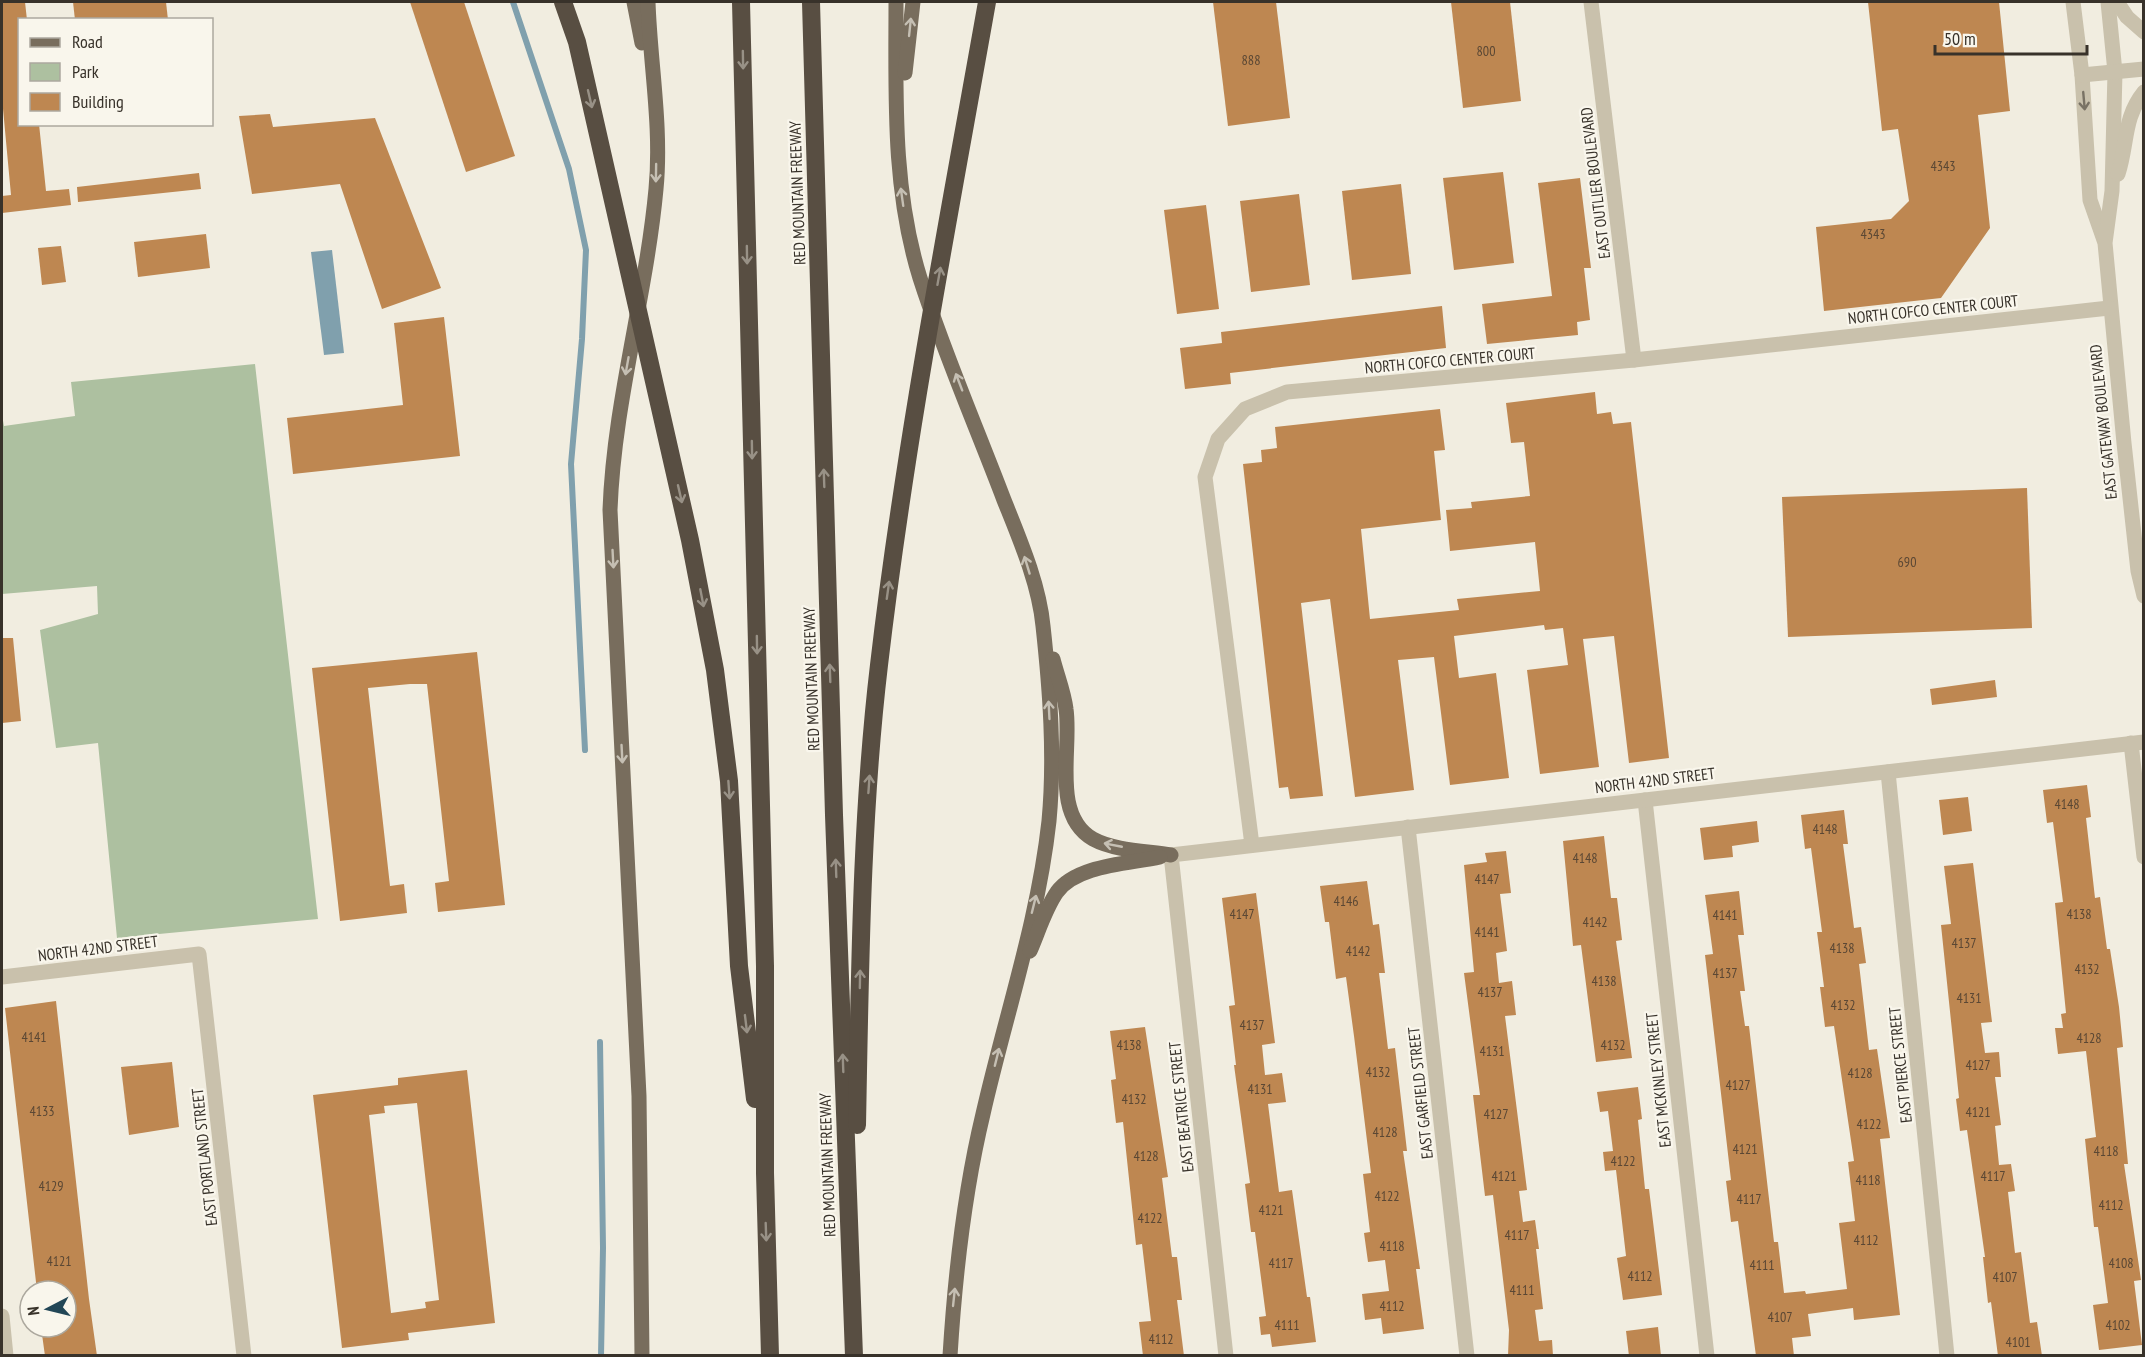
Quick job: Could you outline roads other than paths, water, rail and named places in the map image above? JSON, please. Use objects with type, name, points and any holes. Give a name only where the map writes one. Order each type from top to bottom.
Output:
[{"type":"highway","points":[[563,2],[577,42],[699,586],[721,714],[734,857],[739,966],[765,1173]]},
{"type":"highway","points":[[573,2],[577,42]]},
{"type":"highway","points":[[741,2],[765,966],[765,1173],[770,1356]]},
{"type":"highway","name":"RED MOUNTAIN FREEWAY","points":[[811,2],[834,815],[854,1356]]},
{"type":"highway","points":[[969,100],[978,2]]},
{"type":"highway","points":[[852,1310],[861,946],[872,731],[890,578],[915,416],[987,2]]},
{"type":"main road","points":[[634,2],[656,115]]},
{"type":"main road","points":[[642,1356],[639,1096],[610,510],[615,437],[652,222],[656,185],[656,115],[648,2]]},
{"type":"main road","points":[[896,2],[896,147],[904,212],[920,279],[1017,533],[1043,621],[1066,709],[1068,799],[1074,818],[1086,834],[1103,843],[1171,855]]},
{"type":"main road","points":[[896,147],[913,2]]},
{"type":"main road","points":[[950,1356],[968,1188],[983,1114],[1040,882],[1049,818],[1051,754],[1043,621]]},
{"type":"main road","points":[[1016,981],[1056,894],[1070,880],[1086,871],[1171,855]]},
{"type":"street","name":"EAST OUTLIER BOULEVARD","points":[[1591,2],[1634,360]]},
{"type":"street","name":"EAST GATEWAY BOULEVARD","points":[[2073,2],[2082,75],[2090,200],[2104,243]]},
{"type":"street","name":"EAST GATEWAY BOULEVARD","points":[[2108,2],[2115,72],[2112,191],[2104,243],[2138,571],[2144,596]]},
{"type":"street","points":[[2117,2],[2127,17],[2144,32]]},
{"type":"street","points":[[2082,75],[2144,69]]},
{"type":"street","name":"EAST GATEWAY BOULEVARD","points":[[2112,191],[2125,151],[2128,116],[2144,92]]},
{"type":"street","name":"NORTH COFCO CENTER COURT","points":[[1252,845],[1205,477],[1218,439],[1245,409],[1287,392],[1634,360],[2109,308]]},
{"type":"street","points":[[2137,743],[2144,857]]},
{"type":"street","name":"NORTH 42ND STREET","points":[[1171,855],[2137,743]]},
{"type":"street","name":"EAST PIERCE STREET","points":[[1888,772],[1947,1356]]},
{"type":"street","name":"EAST MCKINLEY STREET","points":[[1645,800],[1707,1356]]},
{"type":"street","name":"EAST GARFIELD STREET","points":[[1408,827],[1467,1356]]},
{"type":"street","name":"EAST BEATRICE STREET","points":[[1171,855],[1226,1356]]},
{"type":"street","name":"NORTH 42ND STREET","points":[[2,976],[199,954]]},
{"type":"street","name":"EAST PORTLAND STREET","points":[[199,954],[244,1356]]},
{"type":"street","points":[[2,1316],[6,1356]]},
{"type":"water","points":[[332,250],[344,353],[324,355],[311,252]]},
{"type":"waterway","points":[[513,2],[569,169],[586,250],[582,339],[571,464],[585,750]]},
{"type":"waterway","points":[[600,1042],[603,1248],[601,1356]]}]
